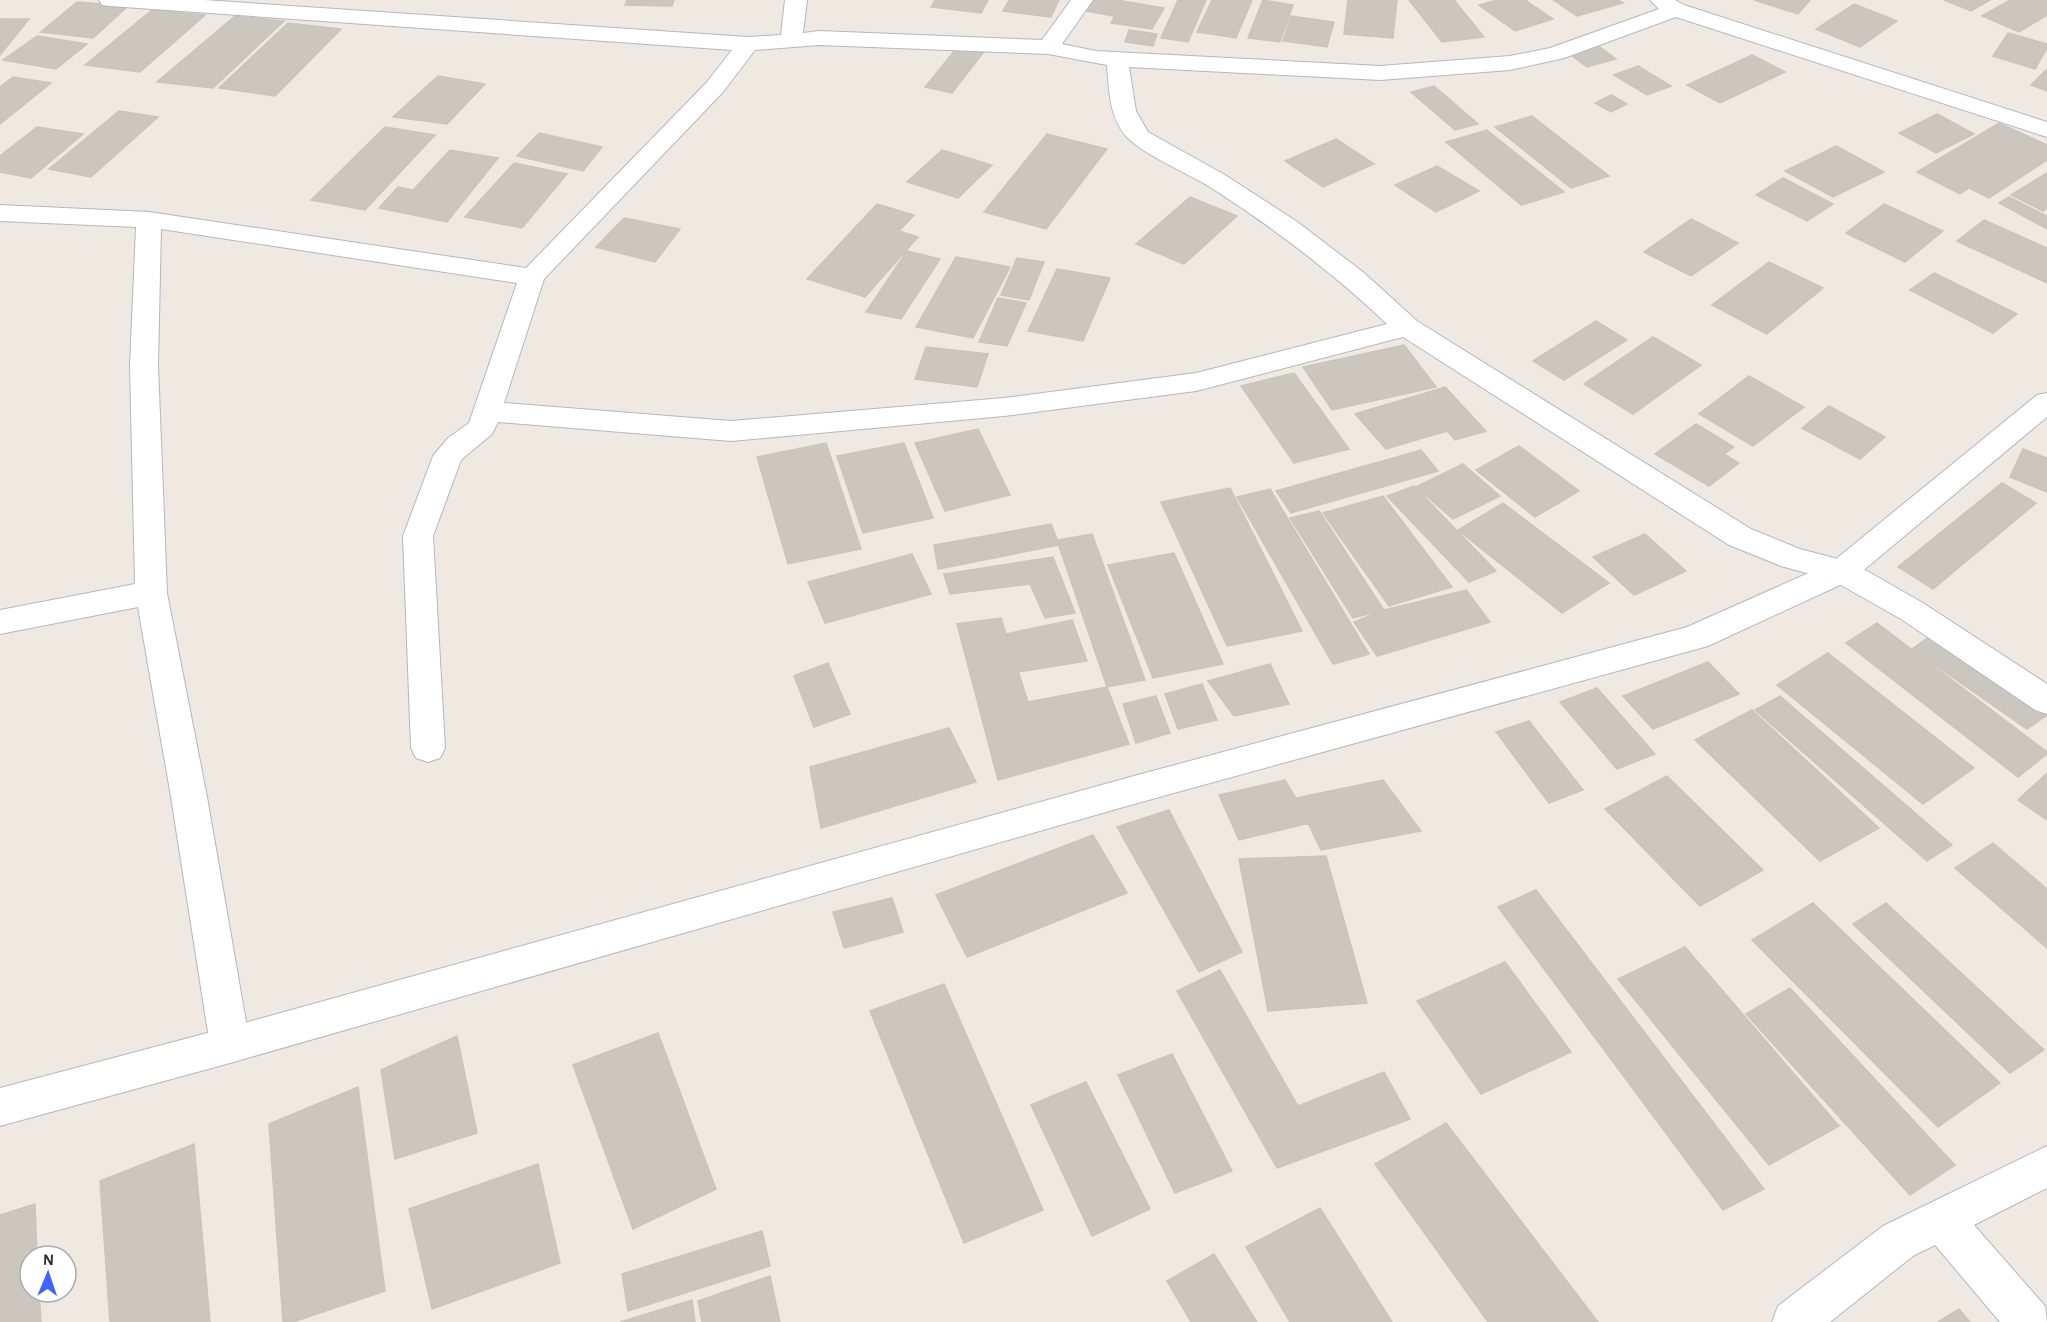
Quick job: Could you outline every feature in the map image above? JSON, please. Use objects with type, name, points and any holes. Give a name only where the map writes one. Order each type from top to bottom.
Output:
[{"type":"street","points":[[110,0],[748,44],[819,38],[1048,47],[1096,58],[1380,73],[1510,63],[1556,53],[1669,5],[2047,130]]},
{"type":"street","points":[[412,20],[432,0]]},
{"type":"street","points":[[791,40],[796,0]]},
{"type":"street","points":[[1048,47],[1067,24],[1082,0]]},
{"type":"street","points":[[428,748],[418,536],[448,456],[458,445],[482,427],[532,277],[715,87],[748,44]]},
{"type":"street","points":[[1117,59],[1126,117],[1130,128],[1140,137],[1216,180],[1287,226],[1354,278],[1407,327],[1740,537],[1792,558],[1842,571],[1912,611],[2047,701]]},
{"type":"street","points":[[0,213],[149,220],[532,277]]},
{"type":"street","points":[[149,220],[144,365],[151,593],[189,797],[230,1045]]},
{"type":"street","points":[[486,411],[731,430],[1004,407],[1196,382],[1407,327]]},
{"type":"street","points":[[0,1107],[230,1045],[1122,793],[1696,638],[1842,571],[2047,402]]},
{"type":"street","points":[[0,622],[151,593]]},
{"type":"street","points":[[1794,1322],[1898,1241],[2047,1166]]},
{"type":"street","points":[[1941,1219],[2029,1322]]},
{"type":"building","points":[[627,0],[674,0],[672,6],[625,5]]},
{"type":"building","points":[[935,0],[988,0],[981,13],[931,7]]},
{"type":"building","points":[[1009,0],[1059,0],[1051,17],[1003,11]]},
{"type":"building","points":[[1093,0],[1122,0],[1113,16],[1086,11]]},
{"type":"building","points":[[1178,0],[1206,0],[1188,42],[1161,38]]},
{"type":"building","points":[[1212,0],[1252,0],[1236,38],[1197,32]]},
{"type":"building","points":[[1263,0],[1293,5],[1280,42],[1248,38]]},
{"type":"building","points":[[1348,0],[1397,0],[1393,38],[1344,34]]},
{"type":"building","points":[[1409,0],[1454,0],[1484,37],[1442,42]]},
{"type":"building","points":[[1497,0],[1525,0],[1553,19],[1515,31],[1479,5]]},
{"type":"building","points":[[1553,0],[1618,0],[1623,3],[1577,16]]},
{"type":"building","points":[[1754,0],[1810,0],[1798,14]]},
{"type":"building","points":[[1944,0],[1990,0],[1971,11]]},
{"type":"building","points":[[2010,0],[2047,0],[2047,15],[2019,32],[1982,16]]},
{"type":"building","points":[[1123,1],[1164,8],[1152,29],[1111,23]]},
{"type":"building","points":[[77,2],[128,6],[93,38],[41,32]]},
{"type":"building","points":[[1854,4],[1897,21],[1860,47],[1816,29]]},
{"type":"building","points":[[152,10],[205,15],[140,72],[85,65]]},
{"type":"building","points":[[235,16],[284,21],[213,88],[157,82]]},
{"type":"building","points":[[1291,16],[1334,22],[1327,47],[1283,41]]},
{"type":"building","points":[[0,19],[29,19],[0,55]]},
{"type":"building","points":[[288,23],[341,29],[275,96],[219,88]]},
{"type":"building","points":[[1129,30],[1157,34],[1153,46],[1125,42]]},
{"type":"building","points":[[2008,33],[2047,44],[2035,69],[1993,56]]},
{"type":"building","points":[[37,36],[87,44],[56,69],[3,60]]},
{"type":"building","points":[[960,44],[986,49],[952,93],[925,87]]},
{"type":"building","points":[[1600,47],[1616,59],[1587,67],[1571,55]]},
{"type":"building","points":[[1752,55],[1785,72],[1720,103],[1687,85]]},
{"type":"building","points":[[1638,66],[1671,86],[1647,95],[1614,75]]},
{"type":"building","points":[[2047,69],[2047,91],[2031,85]]},
{"type":"building","points":[[438,76],[485,84],[447,124],[393,117]]},
{"type":"building","points":[[13,77],[51,83],[0,124],[0,87]]},
{"type":"building","points":[[1434,86],[1478,124],[1455,130],[1411,92]]},
{"type":"building","points":[[1611,95],[1627,104],[1611,112],[1595,103]]},
{"type":"building","points":[[119,111],[158,117],[91,177],[49,169]]},
{"type":"building","points":[[1937,114],[1974,134],[1936,153],[1899,133]]},
{"type":"building","points":[[1532,116],[1609,176],[1571,188],[1495,127]]},
{"type":"building","points":[[1999,123],[2047,145],[2047,160],[1989,198],[1969,188],[1960,194],[1917,172]]},
{"type":"building","points":[[37,127],[83,134],[31,178],[0,172],[0,156]]},
{"type":"building","points":[[385,127],[435,135],[365,210],[311,200]]},
{"type":"building","points":[[1487,130],[1564,192],[1521,205],[1446,142]]},
{"type":"building","points":[[539,133],[602,147],[583,171],[517,156]]},
{"type":"building","points":[[1047,134],[1107,149],[1046,229],[984,212]]},
{"type":"building","points":[[1336,139],[1374,164],[1323,187],[1285,161]]},
{"type":"building","points":[[1836,146],[1884,172],[1833,197],[1785,171]]},
{"type":"building","points":[[450,150],[498,158],[447,222],[379,208],[398,187],[413,190]]},
{"type":"building","points":[[942,150],[992,165],[958,198],[907,182]]},
{"type":"building","points":[[514,163],[567,174],[522,228],[465,217]]},
{"type":"building","points":[[1437,166],[1479,191],[1436,212],[1395,185]]},
{"type":"building","points":[[2047,173],[2047,208],[2043,211],[2011,195]]},
{"type":"building","points":[[1783,178],[1833,204],[1807,221],[1756,195]]},
{"type":"building","points":[[1190,197],[1237,216],[1184,264],[1136,244]]},
{"type":"building","points":[[2009,197],[2047,216],[2047,229],[1999,203]]},
{"type":"building","points":[[877,204],[914,215],[899,231],[918,237],[865,297],[807,279]]},
{"type":"building","points":[[1884,204],[1943,231],[1905,262],[1846,233]]},
{"type":"building","points":[[624,218],[680,229],[655,262],[596,247]]},
{"type":"building","points":[[1691,219],[1738,243],[1691,276],[1644,252]]},
{"type":"building","points":[[1984,220],[2047,248],[2047,283],[1957,241]]},
{"type":"building","points":[[907,251],[940,259],[901,319],[866,312]]},
{"type":"building","points":[[956,257],[1010,267],[973,338],[916,327]]},
{"type":"building","points":[[1017,258],[1044,262],[1029,300],[1001,295]]},
{"type":"building","points":[[1769,262],[1823,288],[1767,334],[1712,305]]},
{"type":"building","points":[[1057,269],[1110,278],[1083,341],[1028,331]]},
{"type":"building","points":[[1934,273],[2017,314],[1993,333],[1910,290]]},
{"type":"building","points":[[998,298],[1026,303],[1007,346],[979,342]]},
{"type":"building","points":[[1596,321],[1627,340],[1564,380],[1533,361]]},
{"type":"building","points":[[1653,337],[1701,365],[1633,414],[1584,384]]},
{"type":"building","points":[[1404,345],[1436,387],[1332,410],[1303,367]]},
{"type":"building","points":[[926,347],[988,354],[977,387],[915,379]]},
{"type":"building","points":[[1294,373],[1349,449],[1294,463],[1241,386]]},
{"type":"building","points":[[1749,376],[1804,407],[1753,446],[1699,414]]},
{"type":"building","points":[[1445,387],[1486,431],[1455,440],[1447,431],[1386,449],[1355,414]]},
{"type":"building","points":[[1829,406],[1885,437],[1860,459],[1802,428]]},
{"type":"building","points":[[1696,424],[1734,447],[1724,454],[1739,463],[1709,486],[1655,454]]},
{"type":"building","points":[[978,429],[1010,495],[945,511],[915,443]]},
{"type":"building","points":[[826,443],[861,549],[788,564],[757,457]]},
{"type":"building","points":[[904,443],[933,518],[863,533],[837,456]]},
{"type":"building","points":[[1519,446],[1579,491],[1535,517],[1476,470]]},
{"type":"building","points":[[2023,449],[2047,458],[2047,492],[2010,477]]},
{"type":"building","points":[[1421,450],[1438,471],[1291,513],[1276,491]]},
{"type":"building","points":[[1463,464],[1500,496],[1453,519],[1416,487]]},
{"type":"building","points":[[2002,483],[2036,503],[1933,589],[1898,567]]},
{"type":"building","points":[[1414,486],[1496,571],[1469,582],[1387,496]]},
{"type":"building","points":[[1230,488],[1302,631],[1227,646],[1161,502]]},
{"type":"building","points":[[1270,489],[1369,654],[1333,664],[1237,497]]},
{"type":"building","points":[[1383,496],[1452,587],[1389,606],[1323,513]]},
{"type":"building","points":[[1503,503],[1609,583],[1562,613],[1458,530]]},
{"type":"building","points":[[1319,511],[1384,610],[1353,618],[1290,518]]},
{"type":"building","points":[[1051,524],[1059,545],[938,569],[934,545]]},
{"type":"building","points":[[1092,534],[1145,680],[1107,687],[1057,540]]},
{"type":"building","points":[[1645,534],[1686,571],[1634,595],[1593,557]]},
{"type":"building","points":[[1174,553],[1223,664],[1153,678],[1108,565]]},
{"type":"building","points":[[912,554],[931,594],[825,623],[808,582]]},
{"type":"building","points":[[1053,557],[1075,613],[1045,618],[1030,584],[950,594],[944,574]]},
{"type":"building","points":[[1466,590],[1490,622],[1377,656],[1354,622],[1384,610]]},
{"type":"building","points":[[1001,618],[1028,702],[1107,687],[1129,744],[998,780],[957,624]]},
{"type":"building","points":[[1072,620],[1087,661],[1019,672],[1006,634]]},
{"type":"building","points":[[1877,623],[2047,754],[2018,777],[1846,643]]},
{"type":"building","points":[[1929,637],[2047,715],[2027,729],[1912,649]]},
{"type":"building","points":[[1828,653],[1974,768],[1923,804],[1777,685]]},
{"type":"building","points":[[1708,662],[1739,694],[1653,729],[1623,696]]},
{"type":"building","points":[[828,663],[850,714],[814,727],[794,676]]},
{"type":"building","points":[[1270,664],[1289,704],[1234,716],[1208,681]]},
{"type":"building","points":[[1202,684],[1217,720],[1178,729],[1165,694]]},
{"type":"building","points":[[1597,688],[1655,754],[1617,769],[1560,702]]},
{"type":"building","points":[[1156,696],[1170,733],[1136,743],[1123,704]]},
{"type":"building","points":[[1780,696],[1952,845],[1927,861],[1755,710]]},
{"type":"building","points":[[1752,710],[1879,828],[1820,861],[1695,740]]},
{"type":"building","points":[[1529,721],[1583,790],[1549,803],[1496,732]]},
{"type":"building","points":[[949,728],[976,782],[821,828],[810,767]]},
{"type":"building","points":[[2047,773],[2047,820],[2018,800]]},
{"type":"building","points":[[1667,776],[1763,870],[1700,906],[1605,809]]},
{"type":"building","points":[[1285,780],[1310,823],[1239,840],[1219,795]]},
{"type":"building","points":[[1383,780],[1421,831],[1321,850],[1296,798]]},
{"type":"building","points":[[1169,810],[1242,952],[1199,972],[1117,827]]},
{"type":"building","points":[[1093,835],[1127,893],[967,957],[936,895]]},
{"type":"building","points":[[1993,843],[2047,889],[2047,948],[1955,868]]},
{"type":"building","points":[[1326,856],[1367,1003],[1268,1011],[1239,859]]},
{"type":"building","points":[[1536,890],[1764,1189],[1723,1210],[1498,907]]},
{"type":"building","points":[[892,898],[903,932],[844,948],[833,912]]},
{"type":"building","points":[[1813,903],[2000,1083],[1938,1127],[1752,940]]},
{"type":"building","points":[[1886,903],[2044,1050],[2010,1073],[1853,924]]},
{"type":"building","points":[[1685,947],[1839,1126],[1769,1165],[1618,979]]},
{"type":"building","points":[[1505,962],[1571,1052],[1481,1094],[1417,1001]]},
{"type":"building","points":[[1220,970],[1298,1106],[1384,1072],[1410,1119],[1277,1168],[1177,991]]},
{"type":"building","points":[[944,984],[1043,1210],[964,1243],[870,1011]]},
{"type":"building","points":[[1790,988],[1955,1165],[1910,1195],[1746,1014]]},
{"type":"building","points":[[658,1033],[716,1189],[633,1229],[573,1065]]},
{"type":"building","points":[[457,1036],[477,1133],[395,1159],[381,1070]]},
{"type":"building","points":[[1172,1054],[1232,1171],[1175,1193],[1118,1075]]},
{"type":"building","points":[[1086,1082],[1150,1209],[1092,1236],[1031,1105]]},
{"type":"building","points":[[358,1087],[385,1291],[293,1322],[283,1322],[269,1124]]},
{"type":"building","points":[[1446,1123],[1598,1322],[1488,1322],[1375,1164]]},
{"type":"building","points":[[194,1144],[210,1322],[110,1322],[100,1181]]},
{"type":"building","points":[[538,1164],[560,1263],[432,1309],[409,1209]]},
{"type":"building","points":[[35,1204],[37,1244],[18,1244],[18,1304],[40,1304],[41,1322],[0,1322],[0,1215]]},
{"type":"building","points":[[1320,1208],[1392,1322],[1290,1322],[1246,1247]]},
{"type":"building","points":[[762,1231],[770,1266],[628,1311],[622,1274]]},
{"type":"building","points":[[1214,1254],[1257,1322],[1191,1322],[1167,1281]]},
{"type":"building","points":[[770,1276],[780,1322],[702,1322],[698,1301]]},
{"type":"building","points":[[692,1300],[695,1322],[620,1322]]},
{"type":"building","points":[[1959,1309],[1970,1322],[1938,1322]]}]
